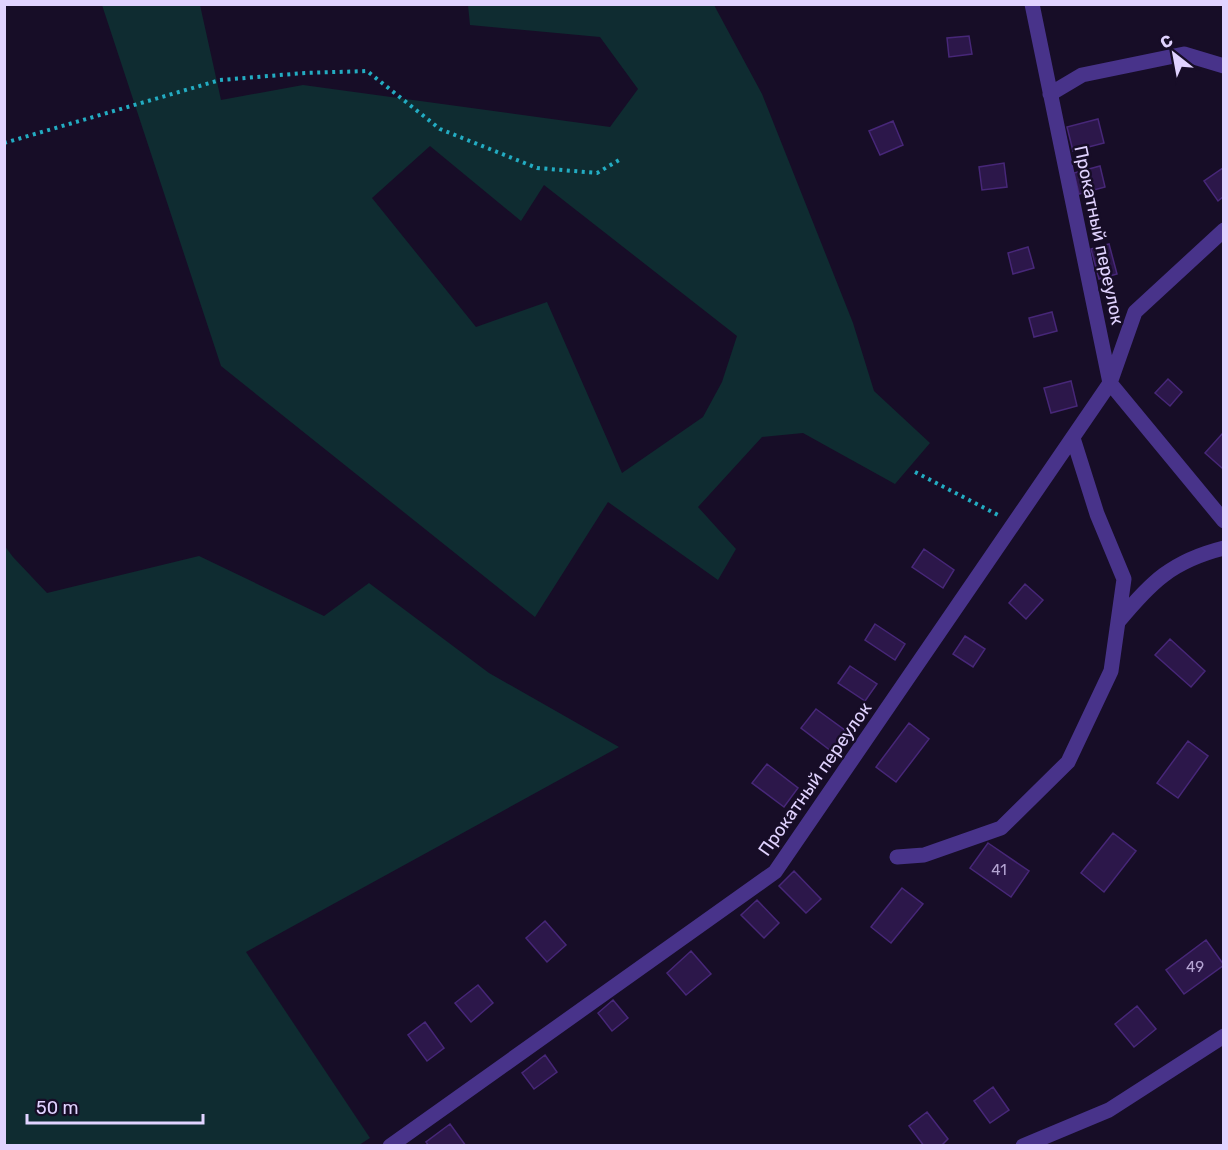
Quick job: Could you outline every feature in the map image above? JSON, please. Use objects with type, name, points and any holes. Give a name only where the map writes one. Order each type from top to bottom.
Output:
[{"type":"street","name":"Прокатный переулок","points":[[1032,4],[1110,383],[1224,521]]},
{"type":"street","points":[[1050,94],[1082,75],[1184,54],[1224,66]]},
{"type":"street","name":"Прокатный переулок","points":[[390,1146],[775,872],[1110,383],[1135,312],[1224,230]]},
{"type":"street","points":[[897,857],[924,855],[1001,828],[1068,762],[1111,670],[1124,579],[1096,514],[1073,438]]},
{"type":"street","points":[[1118,623],[1137,599],[1170,569],[1202,554],[1224,548]]},
{"type":"street","points":[[1023,1146],[1108,1110],[1224,1036]]},
{"type":"path","points":[[4,143],[220,80],[367,71],[440,129],[537,168],[597,173],[621,159]]},
{"type":"path","points":[[915,472],[1015,524]]},
{"type":"green space","points":[[102,5],[200,5],[221,100],[303,85],[610,127],[638,89],[600,37],[470,25],[468,5],[714,5],[762,94],[853,323],[874,391],[930,443],[895,484],[803,433],[762,437],[698,507],[736,549],[718,580],[608,502],[535,617],[221,366]],"holes":[[[430,146],[521,221],[544,185],[737,336],[722,382],[703,417],[622,473],[547,302],[476,327],[372,198]]]},
{"type":"green space","points":[[4,545],[47,593],[199,556],[324,616],[369,583],[489,673],[619,747],[246,952],[370,1138],[359,1145],[5,1145]]},
{"type":"building","points":[[969,36],[972,54],[949,57],[947,38]]},
{"type":"building","points":[[1098,119],[1104,143],[1073,151],[1067,127]]},
{"type":"building","points":[[893,121],[903,145],[880,155],[869,131]]},
{"type":"building","points":[[1004,163],[1007,187],[982,190],[979,167]]},
{"type":"building","points":[[1100,166],[1105,187],[1079,194],[1074,173]]},
{"type":"building","points":[[1223,168],[1224,196],[1218,201],[1204,181]]},
{"type":"building","points":[[1109,244],[1117,274],[1099,279],[1091,249]]},
{"type":"building","points":[[1028,247],[1034,268],[1013,274],[1008,253]]},
{"type":"building","points":[[1052,312],[1057,331],[1034,337],[1029,318]]},
{"type":"building","points":[[1168,379],[1182,392],[1170,406],[1155,393]]},
{"type":"building","points":[[1071,381],[1077,406],[1051,413],[1044,388]]},
{"type":"building","points":[[1222,434],[1224,436],[1224,466],[1222,468],[1205,453]]},
{"type":"building","points":[[924,549],[954,570],[943,588],[912,567]]},
{"type":"building","points":[[1025,584],[1043,600],[1026,619],[1009,603]]},
{"type":"building","points":[[875,624],[905,644],[895,660],[865,640]]},
{"type":"building","points":[[965,636],[985,649],[973,667],[953,654]]},
{"type":"building","points":[[1170,639],[1205,671],[1191,687],[1155,655]]},
{"type":"building","points":[[850,666],[877,684],[865,701],[838,683]]},
{"type":"building","points":[[816,709],[846,731],[831,751],[801,728]]},
{"type":"building","points":[[909,723],[929,739],[896,782],[876,767]]},
{"type":"building","points":[[1188,741],[1208,756],[1178,798],[1157,783]]},
{"type":"building","points":[[767,764],[798,788],[784,807],[752,783]]},
{"type":"building","points":[[1113,833],[1136,851],[1104,892],[1081,873]]},
{"type":"building","points":[[988,843],[1029,871],[1011,897],[970,868]]},
{"type":"building","points":[[794,871],[821,899],[806,913],[779,886]]},
{"type":"building","points":[[902,888],[923,904],[891,943],[871,927]]},
{"type":"building","points":[[757,900],[779,923],[764,938],[741,915]]},
{"type":"building","points":[[545,921],[566,945],[547,962],[526,938]]},
{"type":"building","points":[[1206,940],[1224,965],[1184,994],[1166,970]]},
{"type":"building","points":[[691,951],[711,974],[686,995],[667,973]]},
{"type":"building","points":[[478,985],[493,1003],[471,1022],[455,1003]]},
{"type":"building","points":[[613,1000],[628,1018],[612,1031],[598,1013]]},
{"type":"building","points":[[1137,1006],[1156,1029],[1134,1047],[1115,1024]]},
{"type":"building","points":[[425,1022],[444,1048],[427,1061],[408,1035]]},
{"type":"building","points":[[545,1055],[557,1072],[534,1089],[522,1073]]},
{"type":"building","points":[[993,1087],[1009,1110],[990,1123],[974,1101]]},
{"type":"building","points":[[927,1112],[948,1139],[941,1146],[924,1146],[909,1126]]},
{"type":"building","points":[[450,1124],[466,1146],[429,1146],[426,1142]]}]
